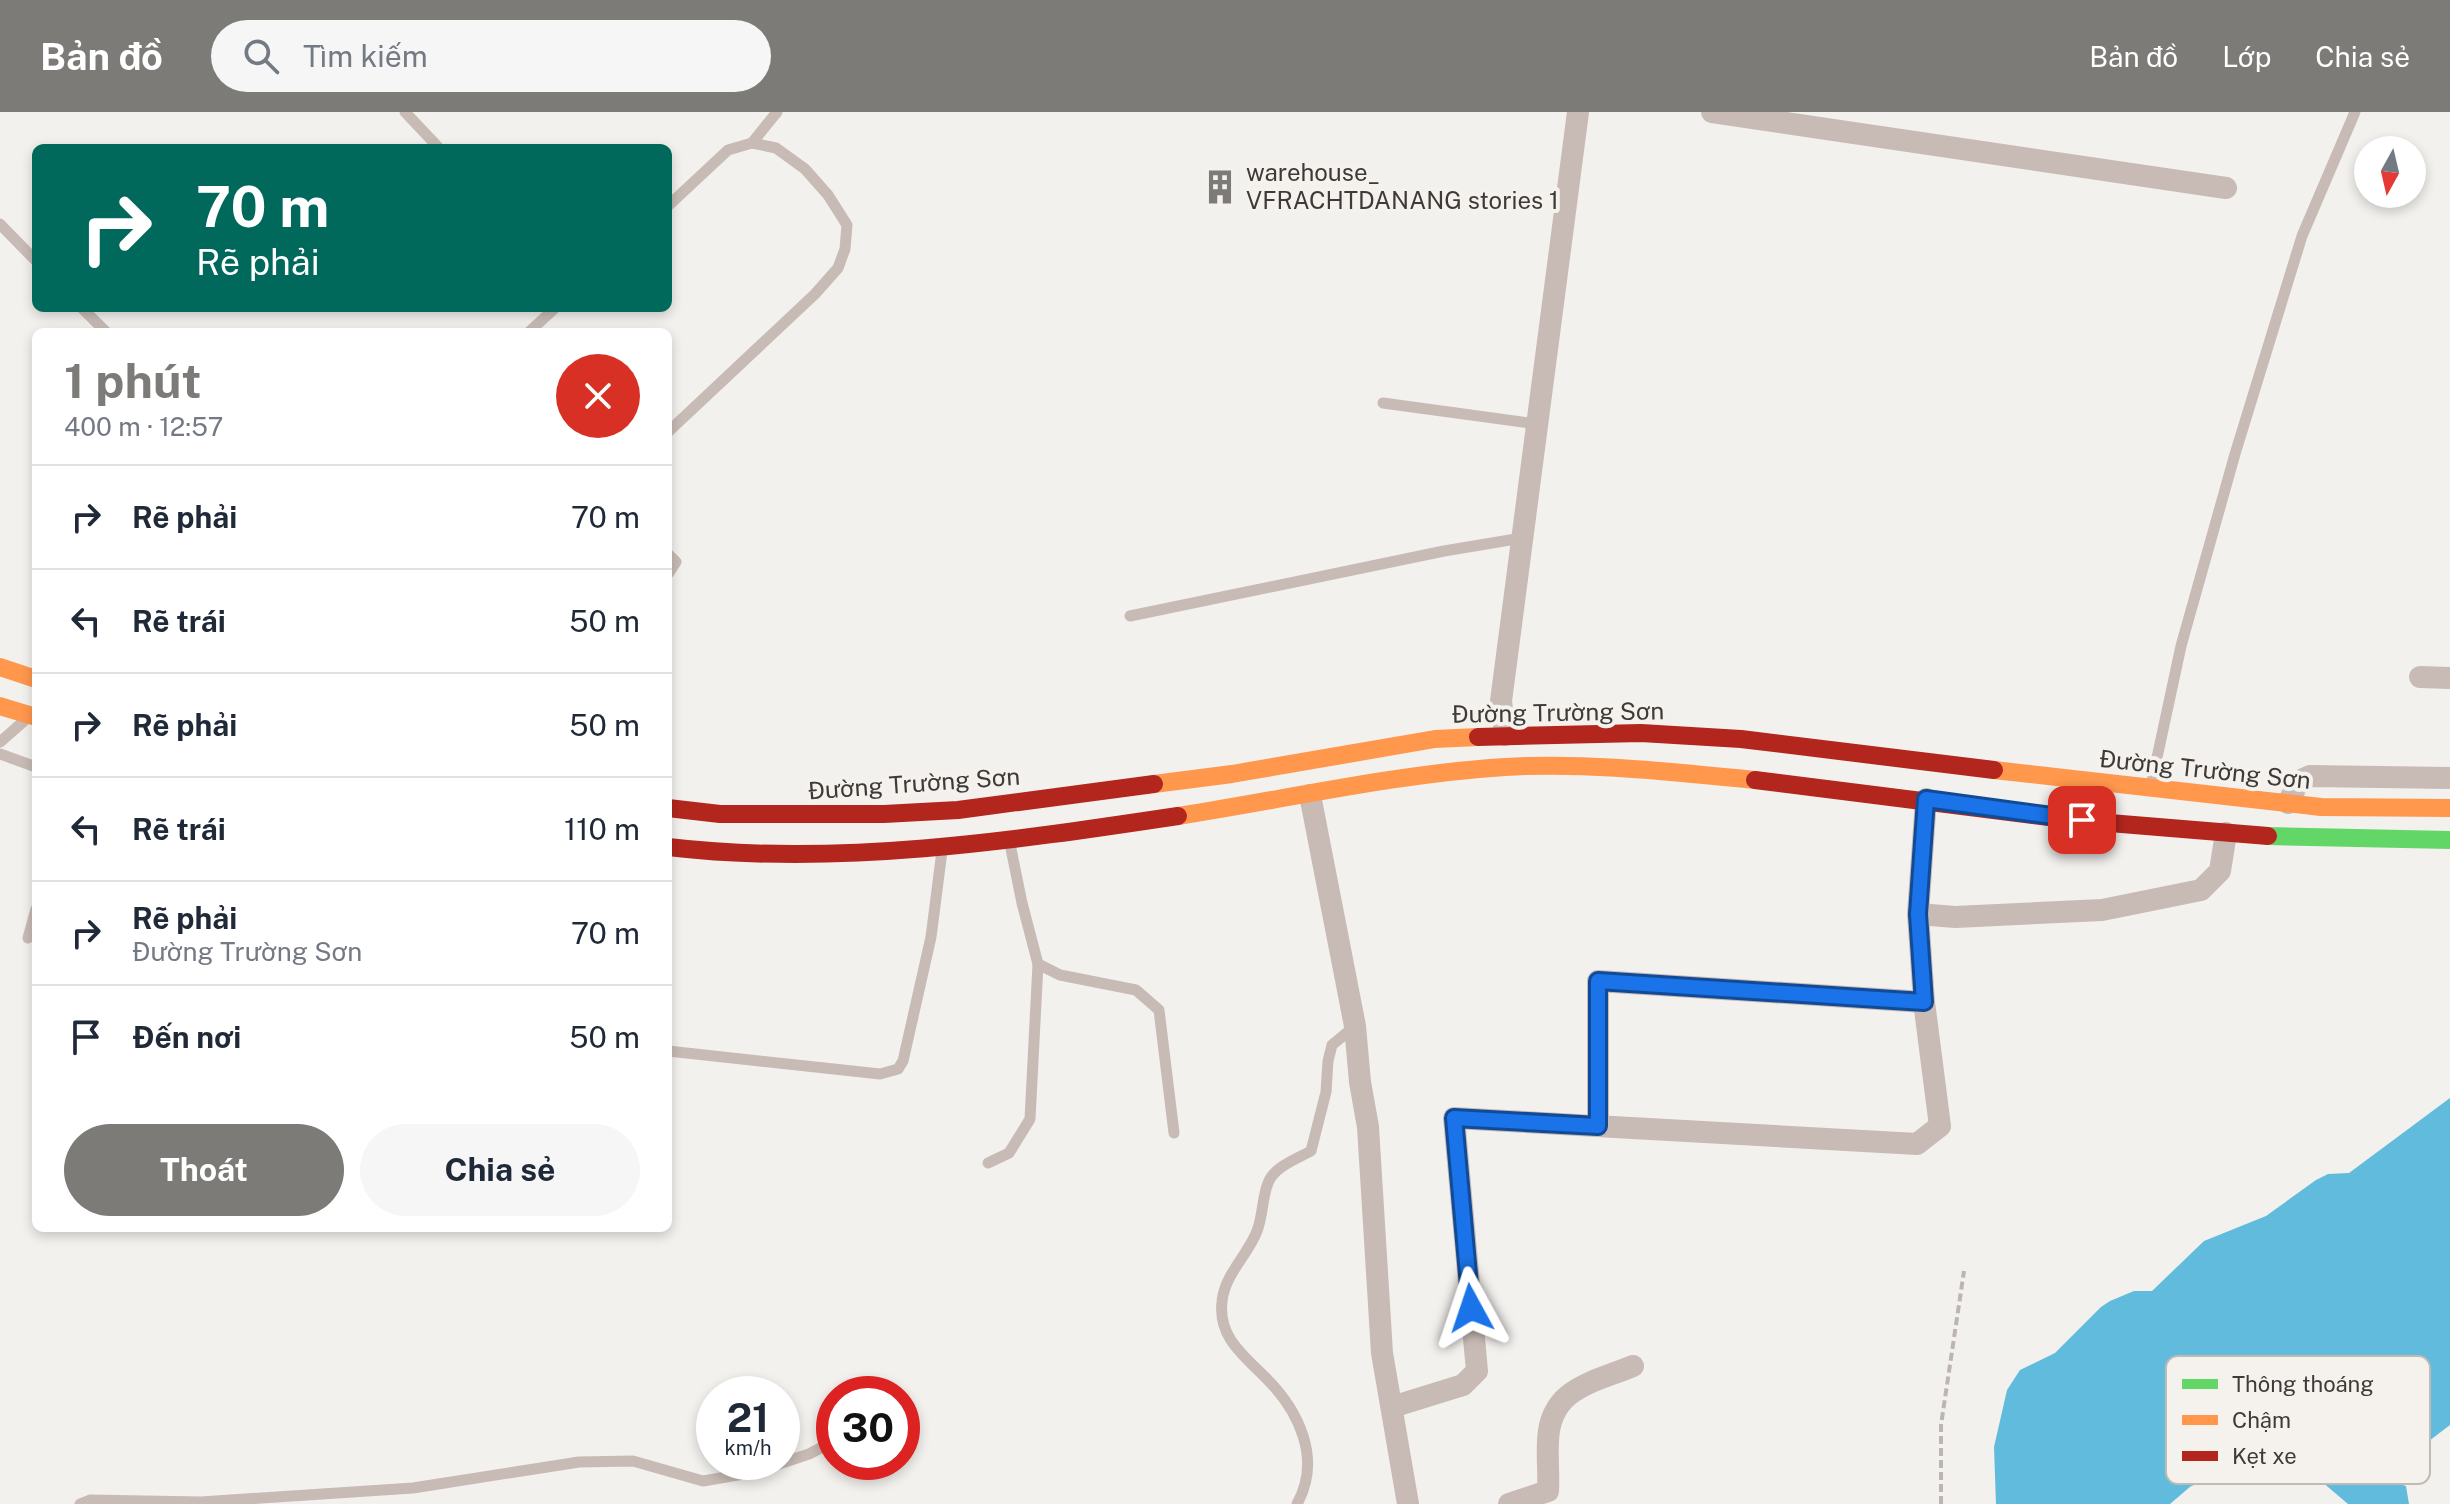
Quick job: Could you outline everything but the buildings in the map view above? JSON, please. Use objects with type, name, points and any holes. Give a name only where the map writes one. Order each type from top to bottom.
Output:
[{"type":"highway","points":[[0,667],[32,678]]},
{"type":"highway","points":[[0,706],[32,715]]},
{"type":"highway","name":"Đường Trường Sơn","points":[[672,808],[720,814],[778,815],[958,810],[1232,774],[1435,739],[1641,733],[1741,739],[2321,807],[2450,808]]},
{"type":"highway","points":[[672,847],[773,854],[942,846],[1009,839],[1451,772],[1531,766],[1645,768],[1926,799],[2021,813],[2226,833],[2329,840],[2450,840]]},
{"type":"street","points":[[1505,735],[1501,701],[1578,112]]},
{"type":"street","points":[[1712,112],[2226,188]]},
{"type":"street","points":[[2420,677],[2450,678]]},
{"type":"street","points":[[2288,803],[2299,781],[2310,776],[2450,778]]},
{"type":"street","points":[[1310,795],[1355,1026],[1368,1127],[1382,1353],[1408,1504]]},
{"type":"street","points":[[1392,1407],[1463,1385],[1477,1371],[1454,1118],[1917,1144],[1940,1126],[1924,1002],[1918,914],[1926,799]]},
{"type":"street","points":[[1918,914],[1955,917],[2102,910],[2201,890],[2220,871],[2226,833]]},
{"type":"street","points":[[1598,1126],[1598,981],[1924,1002]]},
{"type":"street","points":[[1509,1504],[1548,1491],[1548,1440],[1553,1412],[1572,1391],[1633,1366]]},
{"type":"lane","points":[[405,112],[435,144]]},
{"type":"lane","points":[[752,143],[777,112]]},
{"type":"lane","points":[[2150,789],[2181,646],[2235,454],[2302,236],[2355,112]]},
{"type":"lane","points":[[672,202],[728,150],[752,143],[776,148],[805,169],[828,195],[847,225],[845,249],[838,268],[815,294],[672,428]]},
{"type":"lane","points":[[0,224],[32,257]]},
{"type":"lane","points":[[86,312],[102,328]]},
{"type":"lane","points":[[533,328],[551,312]]},
{"type":"lane","points":[[1383,403],[1537,424]]},
{"type":"lane","points":[[1130,616],[1444,551],[1522,538]]},
{"type":"lane","points":[[0,742],[32,718]]},
{"type":"lane","points":[[0,754],[32,766]]},
{"type":"lane","points":[[988,1163],[1009,1153],[1030,1119],[1038,964],[1009,839]]},
{"type":"lane","points":[[672,1051],[880,1074],[898,1069],[903,1061],[931,937],[942,846]]},
{"type":"lane","points":[[28,938],[32,924]]},
{"type":"lane","points":[[1038,964],[1060,975],[1136,990],[1159,1010],[1174,1133]]},
{"type":"lane","points":[[1297,1504],[1306,1484],[1309,1466],[1302,1432],[1295,1415],[1274,1386],[1238,1353],[1229,1339],[1221,1314],[1222,1299],[1235,1269],[1256,1236],[1267,1184],[1273,1174],[1311,1151],[1326,1092],[1332,1045],[1355,1026]]},
{"type":"lane","points":[[80,1504],[90,1500],[189,1503],[413,1488],[579,1462],[633,1461],[703,1481],[755,1472],[816,1450]]},
{"type":"path","points":[[1941,1504],[1941,1425],[1964,1271]]},
{"type":"water","points":[[2450,1098],[2450,1425],[2430,1440],[2430,1356],[2166,1356],[2166,1484],[2198,1484],[2170,1504],[1996,1504],[1994,1447],[2007,1390],[2020,1370],[2055,1353],[2110,1301],[2134,1291],[2152,1291],[2204,1241],[2266,1216],[2328,1174],[2349,1173]]},
{"type":"water","points":[[2324,1484],[2400,1484],[2406,1486],[2409,1504],[2348,1504]]},
{"type":"traffic: fast","points":[[2268,836],[2450,840]]},
{"type":"traffic: slow","points":[[0,667],[32,678]]},
{"type":"traffic: slow","points":[[0,706],[32,716]]},
{"type":"traffic: slow","points":[[1154,784],[1232,774],[1435,739],[1478,737]]},
{"type":"traffic: slow","points":[[1178,816],[1382,781],[1505,767],[1599,767],[1755,780]]},
{"type":"traffic: slow","points":[[1994,770],[2321,807],[2450,808]]},
{"type":"traffic: jam","points":[[1478,737],[1641,733],[1741,739],[1994,770]]},
{"type":"traffic: jam","points":[[1755,780],[2073,820],[2268,836]]},
{"type":"traffic: jam","points":[[672,808],[720,814],[884,814],[958,810],[1154,784]]},
{"type":"traffic: jam","points":[[672,847],[796,854],[860,853],[988,842],[1178,816]]},
{"type":"place","name":"warehouse_ VFRACHTDANANG stories 1","points":[[1220,187]]},
{"type":"route","points":[[1471,1308],[1454,1118],[1598,1126],[1598,981],[1924,1002],[1918,914],[1926,799],[2082,820]]}]
